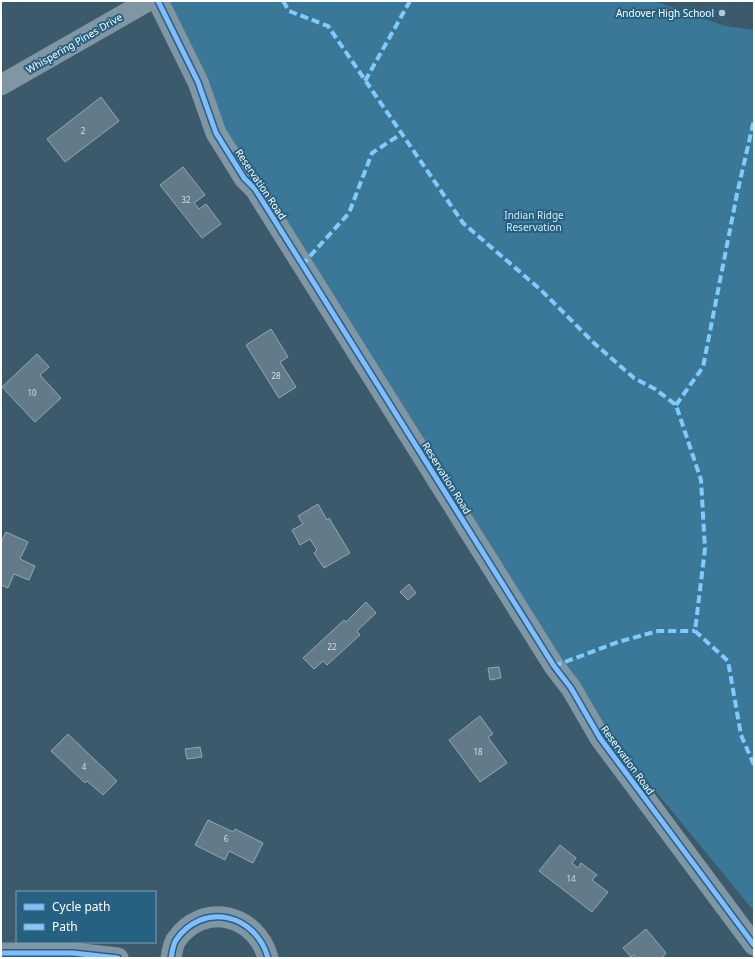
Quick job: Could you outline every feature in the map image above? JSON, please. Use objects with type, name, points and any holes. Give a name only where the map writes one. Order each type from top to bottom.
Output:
[{"type":"street","name":"Whispering Pines Drive","points":[[1,85],[148,1]]},
{"type":"street","name":"Reservation Road","points":[[158,1],[198,82],[216,133],[244,178],[255,189],[554,666],[571,688],[600,738],[754,945]]},
{"type":"street","points":[[171,958],[175,942],[186,928],[201,920],[218,916],[233,918],[247,925],[258,936],[268,958]]},
{"type":"street","points":[[1,953],[73,953],[118,958]]},
{"type":"green space","name":"Indian Ridge Reservation","points":[[164,1],[654,1],[725,26],[754,30],[754,911],[571,688],[255,189]]},
{"type":"building","points":[[101,97],[119,121],[65,162],[47,139]]},
{"type":"building","points":[[183,167],[205,195],[194,203],[199,209],[206,204],[221,224],[202,238],[160,185]]},
{"type":"building","points":[[271,329],[288,357],[280,362],[296,387],[279,398],[246,345]]},
{"type":"building","points":[[37,354],[49,367],[40,375],[61,398],[35,422],[2,387]]},
{"type":"building","points":[[318,504],[327,520],[329,518],[350,553],[324,568],[314,553],[317,550],[310,539],[300,545],[292,530],[303,524],[298,516]]},
{"type":"building","points":[[6,532],[28,542],[20,559],[35,566],[29,580],[14,574],[8,588],[1,585],[1,543]]},
{"type":"building","points":[[409,584],[416,593],[408,600],[400,592]]},
{"type":"building","points":[[366,602],[376,613],[357,631],[360,635],[327,665],[323,661],[314,669],[303,658],[344,620],[346,622]]},
{"type":"building","points":[[499,667],[501,678],[490,680],[488,668]]},
{"type":"building","points":[[480,716],[493,734],[488,737],[507,763],[480,782],[449,740]]},
{"type":"building","points":[[68,734],[117,781],[103,795],[87,781],[85,783],[51,751]]},
{"type":"building","points":[[200,747],[202,757],[187,759],[185,749]]},
{"type":"building","points":[[208,820],[233,832],[235,829],[263,843],[253,863],[229,851],[225,860],[195,845]]},
{"type":"building","points":[[560,845],[576,858],[572,863],[578,868],[581,863],[597,875],[592,880],[608,892],[592,912],[539,871]]},
{"type":"building","points":[[646,929],[666,953],[662,958],[636,958],[634,955],[631,957],[623,948]]},
{"type":"marked path","points":[[283,1],[289,11],[328,26],[463,223],[541,290],[595,344],[634,378],[655,389],[676,405],[701,480],[705,549],[695,631],[728,661],[741,735],[754,765]]},
{"type":"marked path","points":[[365,81],[410,1]]},
{"type":"marked path","points":[[676,405],[703,367],[737,194],[754,120]]},
{"type":"marked path","points":[[302,265],[349,213],[372,153],[401,134]]},
{"type":"marked path","points":[[554,666],[618,642],[658,631],[695,631]]},
{"type":"cycle path","points":[[158,1],[198,82],[216,133],[244,178],[255,189],[554,666],[571,688],[600,738],[754,945]]},
{"type":"cycle path","points":[[171,958],[173,946],[176,940],[187,928],[200,920],[214,917],[228,918],[241,923],[252,931],[262,943],[268,958]]},
{"type":"cycle path","points":[[1,953],[73,953],[118,958]]},
{"type":"place","name":"Andover High School","points":[[722,13]]}]
